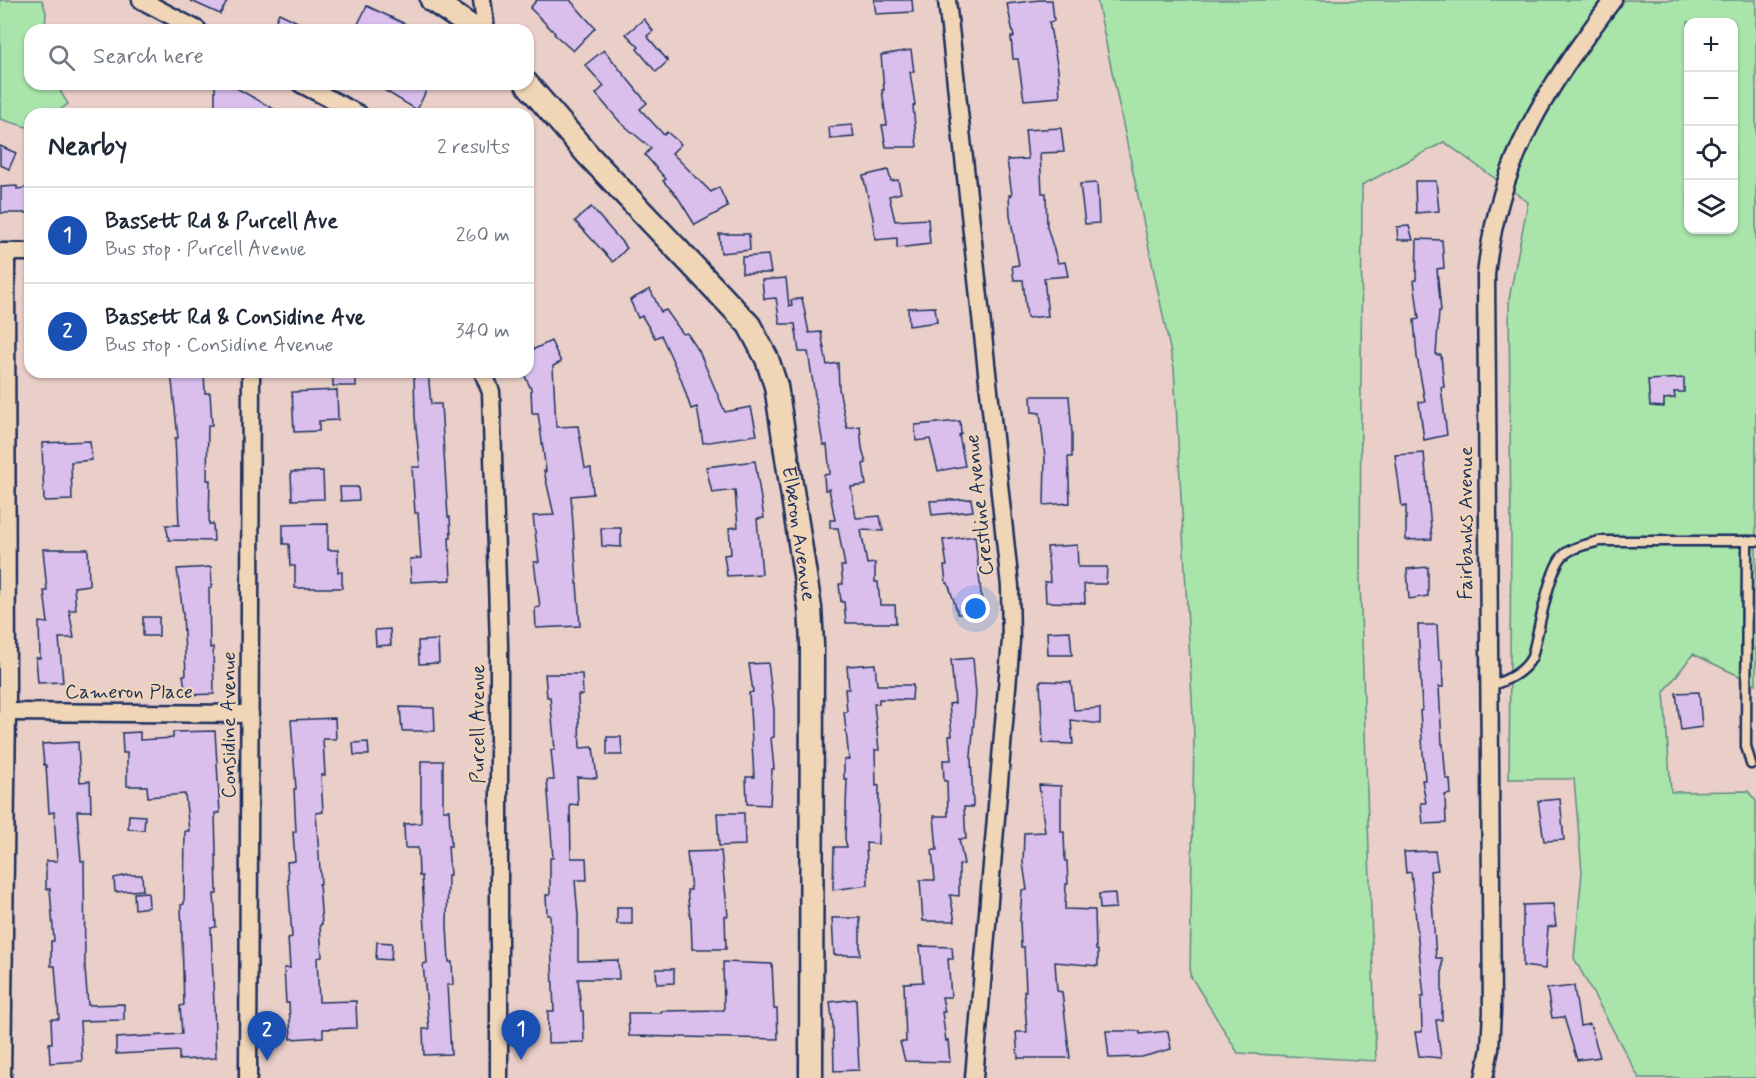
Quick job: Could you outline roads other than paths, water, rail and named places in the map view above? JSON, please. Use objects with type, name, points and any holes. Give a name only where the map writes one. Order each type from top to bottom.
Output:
[{"type":"street","points":[[141,0],[187,24]]},
{"type":"street","points":[[432,0],[467,24]]},
{"type":"street","points":[[482,0],[485,24]]},
{"type":"street","name":"Crestline Avenue","points":[[947,0],[1010,586],[1011,640],[974,1078]]},
{"type":"street","name":"Fairbanks Avenue","points":[[1484,1078],[1490,1049],[1492,1011],[1486,275],[1489,244],[1512,161],[1526,132],[1573,53],[1613,0]]},
{"type":"street","points":[[313,90],[347,108]]},
{"type":"street","name":"Elberon Avenue","points":[[532,90],[590,156],[749,325],[767,359],[776,386],[810,608],[812,644],[811,1078]]},
{"type":"street","points":[[2,1078],[7,712],[3,252],[24,252]]},
{"type":"street","name":"Considine Avenue","points":[[248,1078],[251,378]]},
{"type":"street","name":"Purcell Avenue","points":[[485,378],[491,392],[499,646],[499,1078]]},
{"type":"street","name":"Cameron Place","points":[[7,712],[250,714]]},
{"type":"lane","points":[[1488,686],[1504,682],[1527,666],[1532,657],[1552,575],[1561,557],[1575,548],[1599,541],[1751,541],[1746,746],[1751,764]]},
{"type":"place","name":"Bassett Rd & Purcell Ave","points":[[521,1060]]},
{"type":"place","name":"Bassett Rd & Considine Ave","points":[[267,1061]]}]
